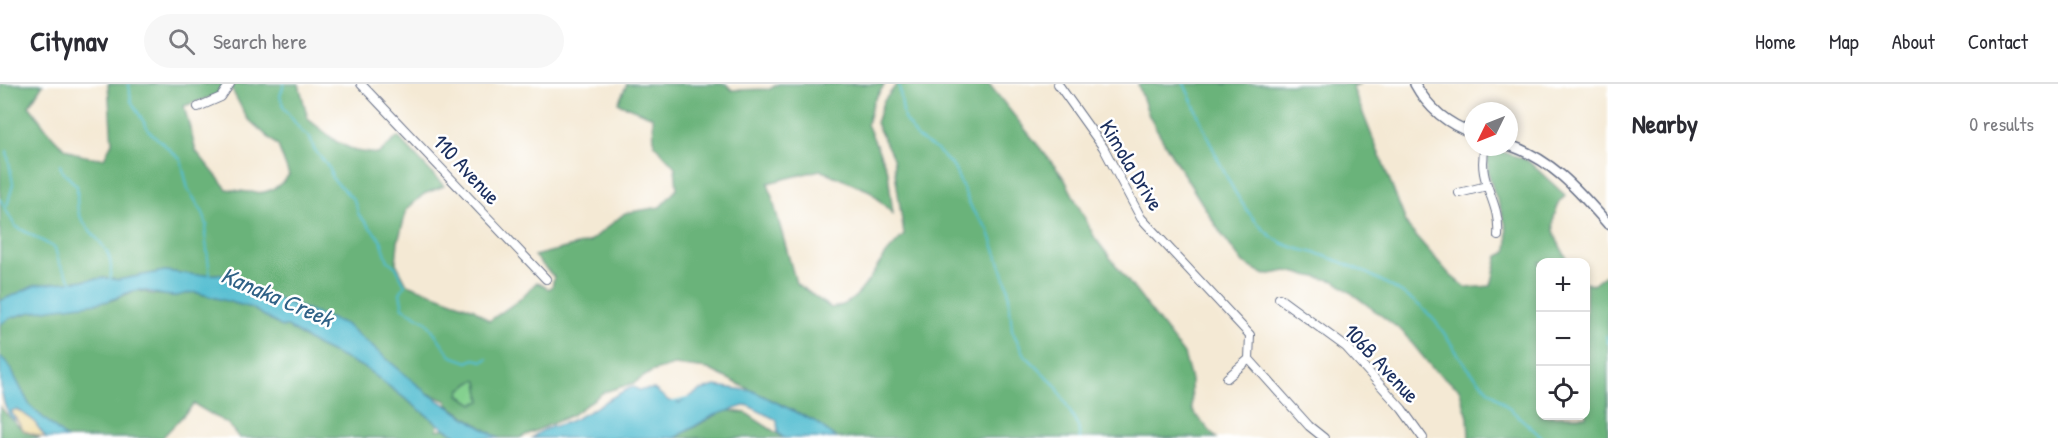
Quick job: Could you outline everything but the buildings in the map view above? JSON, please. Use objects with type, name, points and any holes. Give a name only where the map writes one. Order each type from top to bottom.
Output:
[{"type":"street","points":[[198,107],[221,97],[230,84]]},
{"type":"street","name":"110 Avenue","points":[[361,84],[546,279]]},
{"type":"street","name":"Kimola Drive","points":[[1058,84],[1103,147],[1141,218],[1250,335],[1249,358]]},
{"type":"street","points":[[1415,84],[1424,99],[1443,118],[1464,128]]},
{"type":"street","points":[[1518,148],[1536,155],[1555,168],[1608,224]]},
{"type":"street","points":[[1483,156],[1481,169],[1498,216],[1498,236]]},
{"type":"street","points":[[1459,193],[1486,186]]},
{"type":"street","name":"106B Avenue","points":[[1279,298],[1346,347],[1408,417],[1423,438]]},
{"type":"street","points":[[1227,378],[1249,358],[1309,426],[1324,438]]},
{"type":"green space","points":[[0,84],[43,84],[29,106],[52,136],[67,150],[89,157],[104,158],[112,143],[108,84],[225,84],[217,95],[184,106],[196,151],[227,189],[253,193],[275,188],[289,175],[278,146],[247,118],[231,88],[236,84],[299,84],[308,119],[337,142],[356,151],[378,154],[398,137],[444,186],[424,194],[407,209],[398,242],[396,263],[407,284],[474,309],[489,321],[519,300],[537,282],[548,289],[552,287],[554,277],[534,256],[589,242],[625,213],[660,207],[677,189],[675,167],[654,144],[653,117],[618,103],[627,84],[726,84],[732,90],[770,89],[778,84],[885,84],[873,102],[867,124],[888,172],[893,214],[870,191],[820,170],[768,183],[796,283],[831,308],[849,302],[856,296],[886,254],[904,235],[893,158],[876,123],[883,102],[897,84],[989,84],[1064,178],[1095,238],[1184,354],[1191,380],[1192,410],[1216,438],[836,438],[816,422],[708,369],[674,365],[651,372],[634,383],[604,392],[572,415],[519,438],[498,438],[448,405],[447,401],[427,393],[345,324],[230,281],[219,274],[196,275],[165,271],[118,280],[106,278],[37,285],[0,301]],"holes":[[[475,380],[478,381],[481,401],[473,404],[459,395],[461,389]]]},
{"type":"green space","points":[[1138,84],[1359,84],[1353,88],[1408,227],[1450,275],[1466,288],[1491,286],[1498,256],[1506,253],[1508,240],[1506,228],[1489,177],[1489,156],[1515,156],[1527,160],[1565,195],[1555,213],[1554,229],[1559,245],[1567,258],[1536,258],[1536,420],[1590,420],[1590,284],[1593,285],[1608,273],[1608,438],[1469,438],[1468,417],[1459,389],[1433,369],[1402,331],[1335,281],[1287,271],[1265,275],[1243,263],[1220,232],[1149,116]]},
{"type":"green space","points":[[137,290],[151,294],[176,296],[189,291],[252,308],[282,327],[288,327],[318,346],[365,368],[438,424],[437,430],[445,428],[461,438],[239,438],[228,424],[194,404],[162,438],[66,438],[30,406],[8,364],[0,356],[0,325],[4,320],[39,310],[110,301]]},
{"type":"green space","points":[[475,380],[478,381],[481,401],[473,404],[459,395],[461,389]]},
{"type":"green space","points":[[0,406],[23,430],[39,438],[0,438]]},
{"type":"green space","points":[[724,410],[746,413],[784,438],[675,438]]},
{"type":"sand","points":[[16,409],[33,420],[46,438],[24,431],[11,411]]},
{"type":"water","points":[[165,271],[196,275],[220,274],[230,281],[345,324],[427,393],[498,438],[461,438],[441,426],[365,368],[318,346],[288,327],[282,327],[252,308],[198,293],[171,296],[135,290],[108,301],[20,315],[0,325],[0,301],[36,285],[106,278],[118,280]]},
{"type":"water","points":[[0,356],[8,364],[30,406],[66,438],[46,438],[33,420],[17,409],[11,411],[15,420],[10,416],[2,392]]},
{"type":"water","points":[[715,386],[753,391],[816,422],[836,438],[784,438],[778,433],[777,420],[747,405],[712,416],[675,438],[532,438],[545,429],[578,417],[633,387],[639,390],[654,389],[669,401],[680,403],[699,391]]},
{"type":"waterway","points":[[129,84],[131,101],[150,132],[181,160],[188,189],[203,213],[207,225],[205,234],[210,275]]},
{"type":"waterway","points":[[284,84],[280,96],[284,108],[302,132],[310,137],[314,149],[330,169],[332,178],[354,200],[359,215],[381,240],[388,261],[396,267],[405,285],[400,293],[403,308],[426,321],[451,356],[468,362],[474,359],[483,361],[487,359]]},
{"type":"waterway","points":[[899,84],[904,119],[918,138],[937,150],[954,168],[973,211],[988,229],[1008,287],[1012,330],[1023,353],[1056,386],[1078,426],[1080,438]]},
{"type":"waterway","points":[[1184,84],[1235,193],[1264,230],[1286,245],[1360,270],[1412,300],[1438,325],[1480,382],[1542,438]]},
{"type":"waterway","points":[[7,151],[13,184],[7,206]]},
{"type":"waterway","points":[[60,165],[62,171],[77,186],[77,206],[81,218],[107,252],[110,259],[110,279]]},
{"type":"waterway","points":[[0,199],[15,226],[55,248],[59,263],[72,282]]},
{"type":"waterway","points":[[1606,336],[1608,343]]},
{"type":"waterway","name":"Kanaka Creek","points":[[670,403],[694,397]]}]
